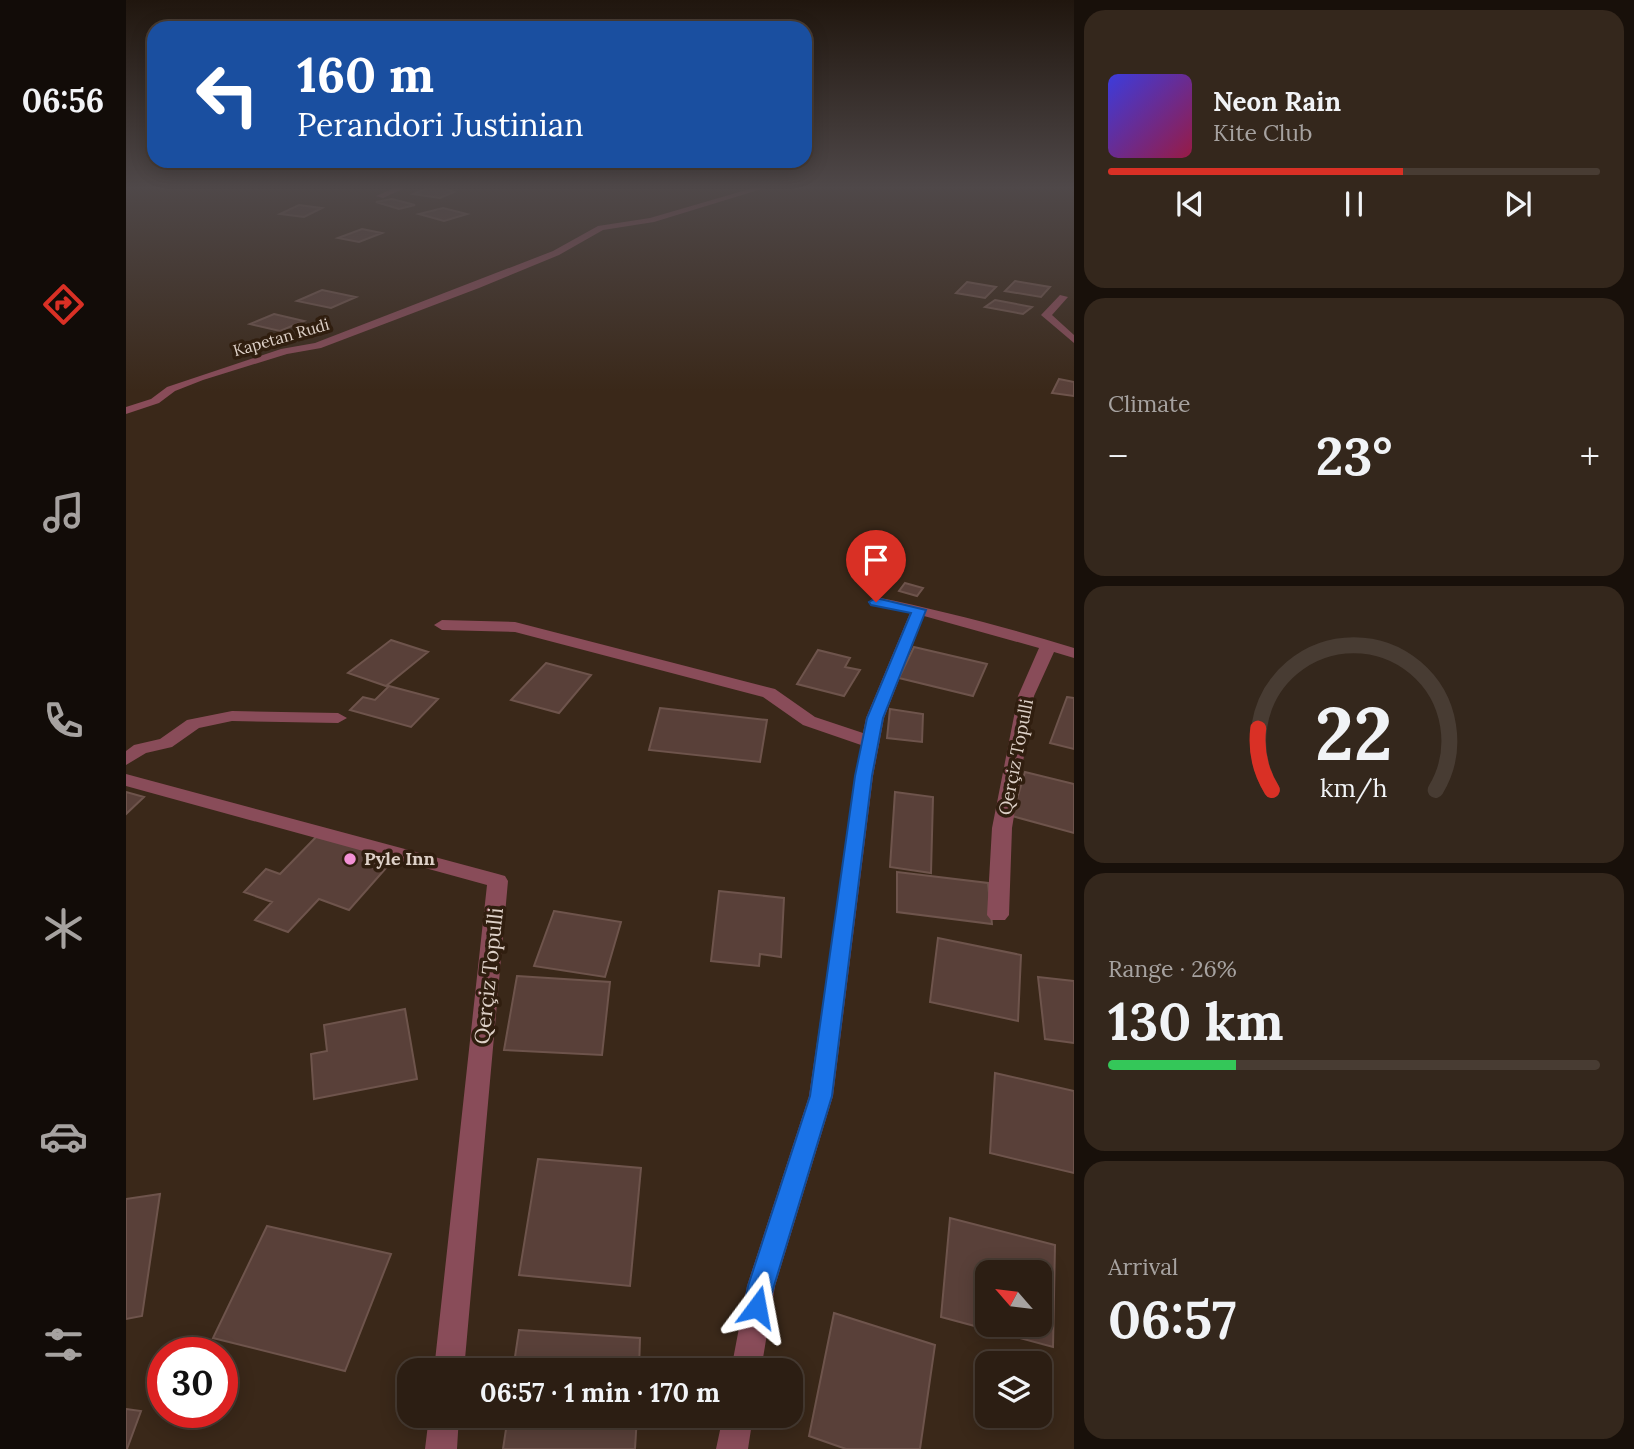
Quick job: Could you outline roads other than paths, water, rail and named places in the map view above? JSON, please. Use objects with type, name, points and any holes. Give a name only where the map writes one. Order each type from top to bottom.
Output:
[{"type":"street","name":"Kapetan Rudi","points":[[126,411],[155,401],[171,389],[199,378],[285,351],[317,346],[550,256]]},
{"type":"street","points":[[1063,297],[1046,315],[1074,340]]},
{"type":"street","points":[[876,602],[919,610],[1074,653]]},
{"type":"street","points":[[748,1358],[761,1286],[821,1096],[875,718],[919,610]]},
{"type":"street","points":[[442,625],[515,627],[769,693],[809,721],[871,742]]},
{"type":"street","name":"Qerçiz Topulli","points":[[998,915],[1002,828],[1026,696],[1049,644]]},
{"type":"street","points":[[126,760],[140,750],[166,743],[193,724],[233,716],[338,718]]},
{"type":"street","name":"Qerçiz Topulli","points":[[126,780],[498,881],[450,1358]]},
{"type":"street","points":[[441,1449],[443,1428]]},
{"type":"street","points":[[732,1449],[735,1428]]},
{"type":"place","name":"Pyle Inn","points":[[350,859]]}]
